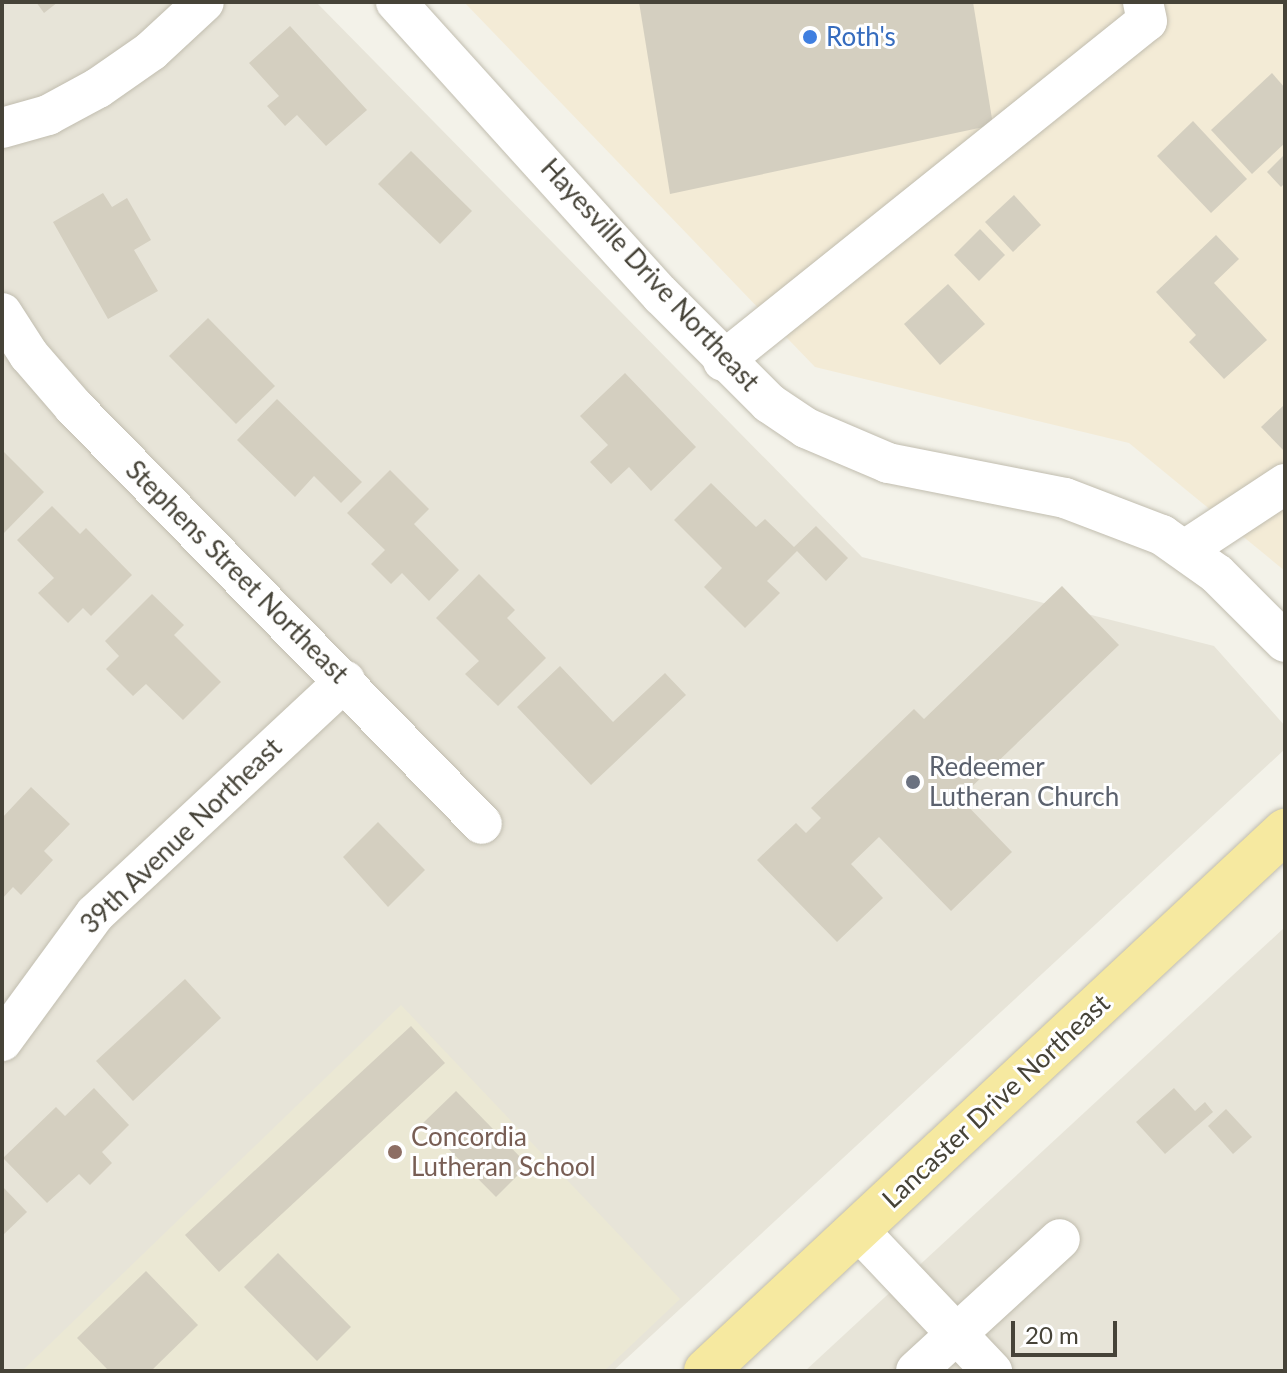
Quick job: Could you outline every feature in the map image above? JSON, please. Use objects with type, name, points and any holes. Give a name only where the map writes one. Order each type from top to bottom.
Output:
[{"type":"main road","name":"Lancaster Drive Northeast","points":[[706,1371],[1285,831]]},
{"type":"street","points":[[2,128],[48,115],[98,88],[151,51],[204,2]]},
{"type":"street","name":"Hayesville Drive Northeast","points":[[396,2],[723,361],[769,403],[850,449],[942,477],[1065,498],[1118,515],[1185,550],[1217,574],[1285,642]]},
{"type":"street","points":[[723,361],[1147,21],[1143,2]]},
{"type":"street","name":"Stephens Street Northeast","points":[[2,313],[29,355],[74,407],[482,824]]},
{"type":"street","points":[[1185,550],[1285,484]]},
{"type":"street","name":"39th Avenue Northeast","points":[[2,1040],[95,914],[345,681]]},
{"type":"street","points":[[858,1230],[992,1371]]},
{"type":"street","points":[[916,1371],[1060,1239]]},
{"type":"shaded area","points":[[2,2],[316,2],[862,557],[1214,646],[1285,726],[1285,749],[613,1371],[2,1371]]},
{"type":"shaded area","points":[[464,2],[1285,2],[1285,571],[1129,443],[815,367]]},
{"type":"shaded area","points":[[1285,927],[1285,1371],[805,1371]]},
{"type":"shaded area","name":"Concordia Lutheran School","points":[[401,1005],[680,1299],[604,1371],[24,1369]]},
{"type":"building","points":[[36,2],[58,2],[44,13]]},
{"type":"building","points":[[639,2],[973,2],[993,125],[670,194]]},
{"type":"building","points":[[290,26],[367,110],[326,146],[297,115],[285,126],[267,106],[279,96],[249,63]]},
{"type":"building","points":[[1272,73],[1285,88],[1285,143],[1252,174],[1211,130]]},
{"type":"building","points":[[1193,121],[1247,179],[1211,213],[1157,156]]},
{"type":"building","points":[[411,151],[472,211],[440,244],[378,184]]},
{"type":"building","points":[[1285,154],[1285,183],[1281,187],[1267,172]]},
{"type":"building","points":[[103,193],[112,207],[127,198],[151,240],[134,250],[158,291],[108,319],[53,222]]},
{"type":"building","points":[[1014,195],[1041,225],[1013,252],[985,222]]},
{"type":"building","points":[[980,229],[1005,255],[979,281],[954,255]]},
{"type":"building","points":[[1216,235],[1239,259],[1214,283],[1267,340],[1224,379],[1189,342],[1196,335],[1156,292]]},
{"type":"building","points":[[948,284],[985,324],[940,365],[904,324]]},
{"type":"building","points":[[208,318],[275,386],[236,424],[169,356]]},
{"type":"building","points":[[625,373],[696,447],[651,491],[629,467],[611,484],[590,462],[608,445],[580,416]]},
{"type":"building","points":[[277,399],[362,482],[341,503],[314,476],[295,497],[237,440]]},
{"type":"building","points":[[1285,404],[1285,452],[1261,427]]},
{"type":"building","points":[[2,450],[44,492],[4,533],[2,531]]},
{"type":"building","points":[[390,470],[429,509],[414,524],[459,570],[429,601],[402,573],[391,584],[371,564],[385,550],[347,513]]},
{"type":"building","points":[[711,483],[756,527],[765,519],[794,547],[816,526],[848,558],[826,581],[797,551],[767,581],[780,593],[745,628],[704,587],[722,568],[674,520]]},
{"type":"building","points":[[52,506],[80,534],[86,528],[132,575],[91,616],[83,608],[68,623],[38,593],[54,578],[17,540]]},
{"type":"building","points":[[479,574],[515,610],[507,618],[546,658],[498,706],[465,674],[479,661],[436,618]]},
{"type":"building","points":[[1062,586],[1119,645],[960,798],[1012,852],[951,911],[879,837],[851,864],[883,898],[837,942],[757,860],[796,823],[806,833],[821,818],[811,808],[914,709],[924,719]]},
{"type":"building","points":[[152,594],[184,625],[174,635],[221,682],[183,720],[146,684],[133,696],[106,669],[119,656],[105,641]]},
{"type":"building","points":[[560,666],[613,722],[665,673],[686,695],[591,785],[517,707]]},
{"type":"building","points":[[31,787],[70,824],[44,851],[53,860],[21,895],[13,887],[2,899],[2,818]]},
{"type":"building","points":[[378,822],[425,870],[388,907],[343,857]]},
{"type":"building","points":[[185,979],[221,1018],[133,1101],[96,1061]]},
{"type":"building","points":[[411,1026],[445,1063],[219,1272],[185,1235]]},
{"type":"building","points":[[94,1088],[129,1125],[102,1152],[112,1163],[90,1185],[79,1174],[47,1203],[3,1158],[56,1107],[65,1116]]},
{"type":"building","points":[[1174,1088],[1195,1111],[1205,1102],[1213,1112],[1165,1154],[1136,1122]]},
{"type":"building","points":[[456,1091],[528,1165],[496,1197],[423,1123]]},
{"type":"building","points":[[1226,1109],[1252,1137],[1233,1154],[1208,1126]]},
{"type":"building","points":[[2,1186],[27,1212],[2,1236]]},
{"type":"building","points":[[278,1253],[351,1327],[317,1361],[244,1287]]},
{"type":"building","points":[[146,1271],[198,1325],[151,1371],[109,1371],[77,1338]]},
{"type":"place","name":"Roth's","points":[[810,37]]},
{"type":"place","name":"Redeemer Lutheran Church","points":[[913,782]]},
{"type":"place","name":"Concordia Lutheran School","points":[[395,1152]]}]
